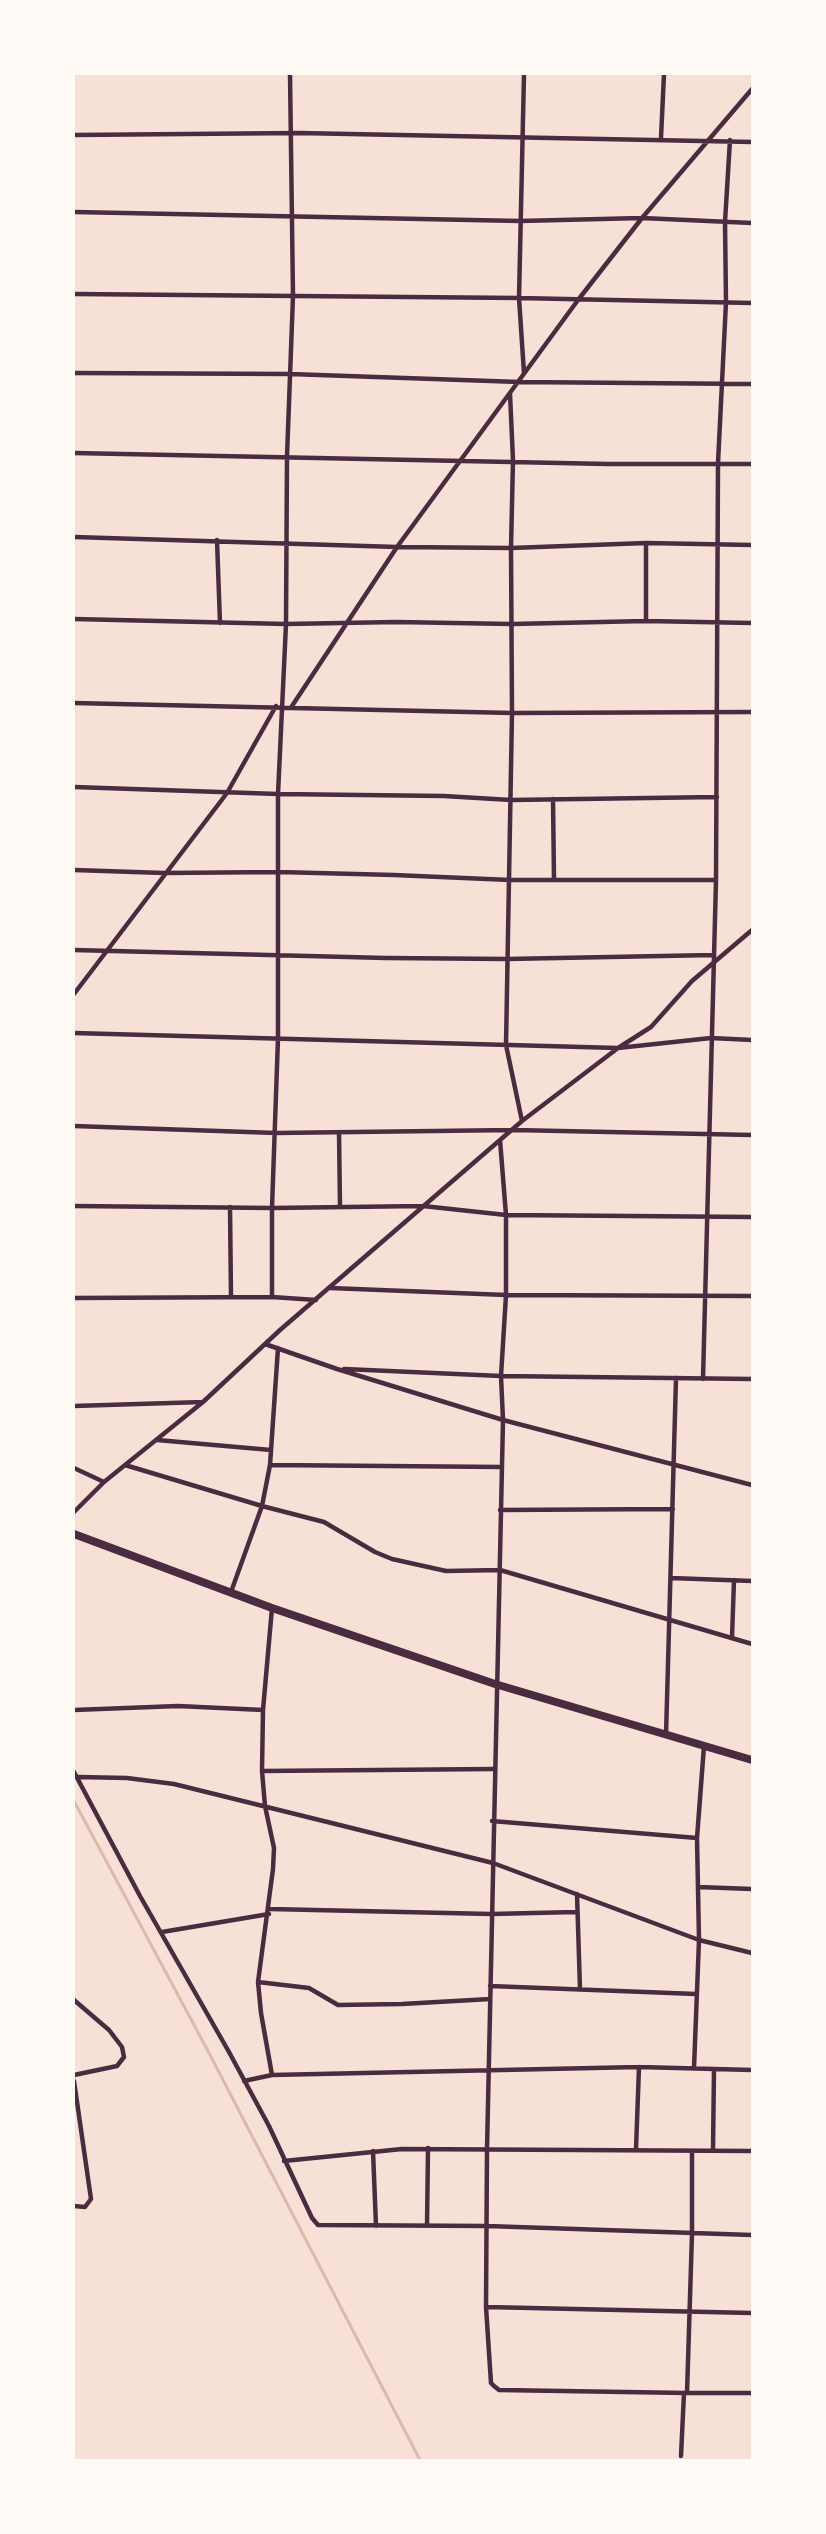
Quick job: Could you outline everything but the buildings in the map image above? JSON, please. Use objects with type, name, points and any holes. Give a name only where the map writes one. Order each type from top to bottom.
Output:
[{"type":"highway","points":[[74,1534],[272,1608],[495,1684],[753,1760]]},
{"type":"street","points":[[272,1297],[272,1208],[278,1038],[278,794],[286,624],[287,456],[292,296],[291,74]]},
{"type":"street","points":[[524,74],[519,298],[524,373]]},
{"type":"street","points":[[660,138],[664,74]]},
{"type":"street","points":[[292,706],[397,547],[578,300],[642,218],[753,89]]},
{"type":"street","points":[[74,135],[290,133],[523,138],[660,138],[753,142]]},
{"type":"street","points":[[703,1378],[716,880],[715,712],[719,622],[718,463],[726,302],[725,222],[730,140]]},
{"type":"street","points":[[74,212],[520,221],[642,218],[753,223]]},
{"type":"street","points":[[74,294],[519,298],[753,303]]},
{"type":"street","points":[[74,373],[290,374],[519,382],[753,384]]},
{"type":"street","points":[[510,393],[513,460],[512,713],[506,1045],[522,1121]]},
{"type":"street","points":[[74,453],[753,464]]},
{"type":"street","points":[[74,537],[397,547],[511,548],[646,543],[753,545]]},
{"type":"street","points":[[217,540],[220,623]]},
{"type":"street","points":[[646,543],[646,621]]},
{"type":"street","points":[[74,619],[286,624],[347,622],[512,624],[646,621],[753,623]]},
{"type":"street","points":[[74,703],[292,706],[512,713],[753,712]]},
{"type":"street","points":[[74,994],[226,793],[276,706]]},
{"type":"street","points":[[74,788],[444,796],[511,800],[717,797]]},
{"type":"street","points":[[553,799],[554,880]]},
{"type":"street","points":[[74,870],[164,873],[279,872],[510,880],[716,880]]},
{"type":"street","points":[[74,1512],[104,1482],[203,1402],[266,1344],[522,1121],[618,1048],[651,1027],[692,981],[753,930]]},
{"type":"street","points":[[74,950],[507,959],[713,955]]},
{"type":"street","points":[[74,1033],[618,1048],[711,1038],[753,1040]]},
{"type":"street","points":[[74,1126],[276,1133],[513,1130],[753,1135]]},
{"type":"street","points":[[339,1132],[340,1207]]},
{"type":"street","points":[[500,1140],[506,1215],[506,1295],[501,1376],[503,1420],[495,1684],[487,2149],[486,2307],[491,2382],[499,2390],[753,2393]]},
{"type":"street","points":[[74,1206],[272,1208],[423,1206],[506,1215],[753,1218]]},
{"type":"street","points":[[230,1208],[231,1297]]},
{"type":"street","points":[[330,1288],[506,1295],[753,1296]]},
{"type":"street","points":[[74,1298],[272,1297],[316,1300]]},
{"type":"street","points":[[266,1344],[336,1369],[503,1420],[753,1485]]},
{"type":"street","points":[[231,1592],[262,1506],[270,1465],[278,1348]]},
{"type":"street","points":[[336,1369],[501,1376],[753,1379]]},
{"type":"street","points":[[666,1735],[676,1378]]},
{"type":"street","points":[[74,1406],[203,1402]]},
{"type":"street","points":[[157,1440],[272,1450]]},
{"type":"street","points":[[270,1465],[502,1467]]},
{"type":"street","points":[[125,1466],[332,1525],[375,1552],[392,1558],[446,1571],[500,1570],[753,1644]]},
{"type":"street","points":[[74,1468],[104,1482]]},
{"type":"street","points":[[500,1510],[673,1509]]},
{"type":"street","points":[[671,1578],[753,1581]]},
{"type":"street","points":[[732,1638],[734,1580]]},
{"type":"street","points":[[272,1608],[263,1710],[262,1770],[265,1806],[274,1848],[269,1912],[258,1982],[272,2074]]},
{"type":"street","points":[[74,1710],[178,1706],[263,1710]]},
{"type":"street","points":[[694,2068],[699,1940],[697,1838],[704,1746]]},
{"type":"street","points":[[262,1770],[494,1770]]},
{"type":"street","points":[[74,1772],[140,1896],[244,2080],[312,2218],[318,2225],[487,2226],[753,2235]]},
{"type":"street","points":[[78,1777],[160,1781],[493,1863],[699,1940],[753,1953]]},
{"type":"street","points":[[492,1821],[697,1838]]},
{"type":"street","points":[[698,1887],[753,1889]]},
{"type":"street","points":[[577,1894],[580,1989]]},
{"type":"street","points":[[162,1932],[269,1912],[491,1914],[576,1912]]},
{"type":"street","points":[[258,1982],[309,1988],[338,2005],[490,1999]]},
{"type":"street","points":[[490,1986],[696,1994]]},
{"type":"street","points":[[74,2000],[109,2030],[122,2047],[124,2057],[117,2066],[74,2075]]},
{"type":"street","points":[[244,2080],[272,2074],[639,2067],[753,2070]]},
{"type":"street","points":[[636,2150],[639,2067]]},
{"type":"street","points":[[713,2150],[714,2069]]},
{"type":"street","points":[[74,2081],[91,2199],[85,2207],[74,2206]]},
{"type":"street","points":[[284,2161],[374,2151],[428,2148],[753,2151]]},
{"type":"street","points":[[427,2226],[428,2148]]},
{"type":"street","points":[[374,2151],[376,2226]]},
{"type":"street","points":[[681,2456],[692,2234],[692,2151]]},
{"type":"street","points":[[486,2307],[753,2313]]},
{"type":"waterway","points":[[74,1801],[208,2051],[420,2460]]}]
